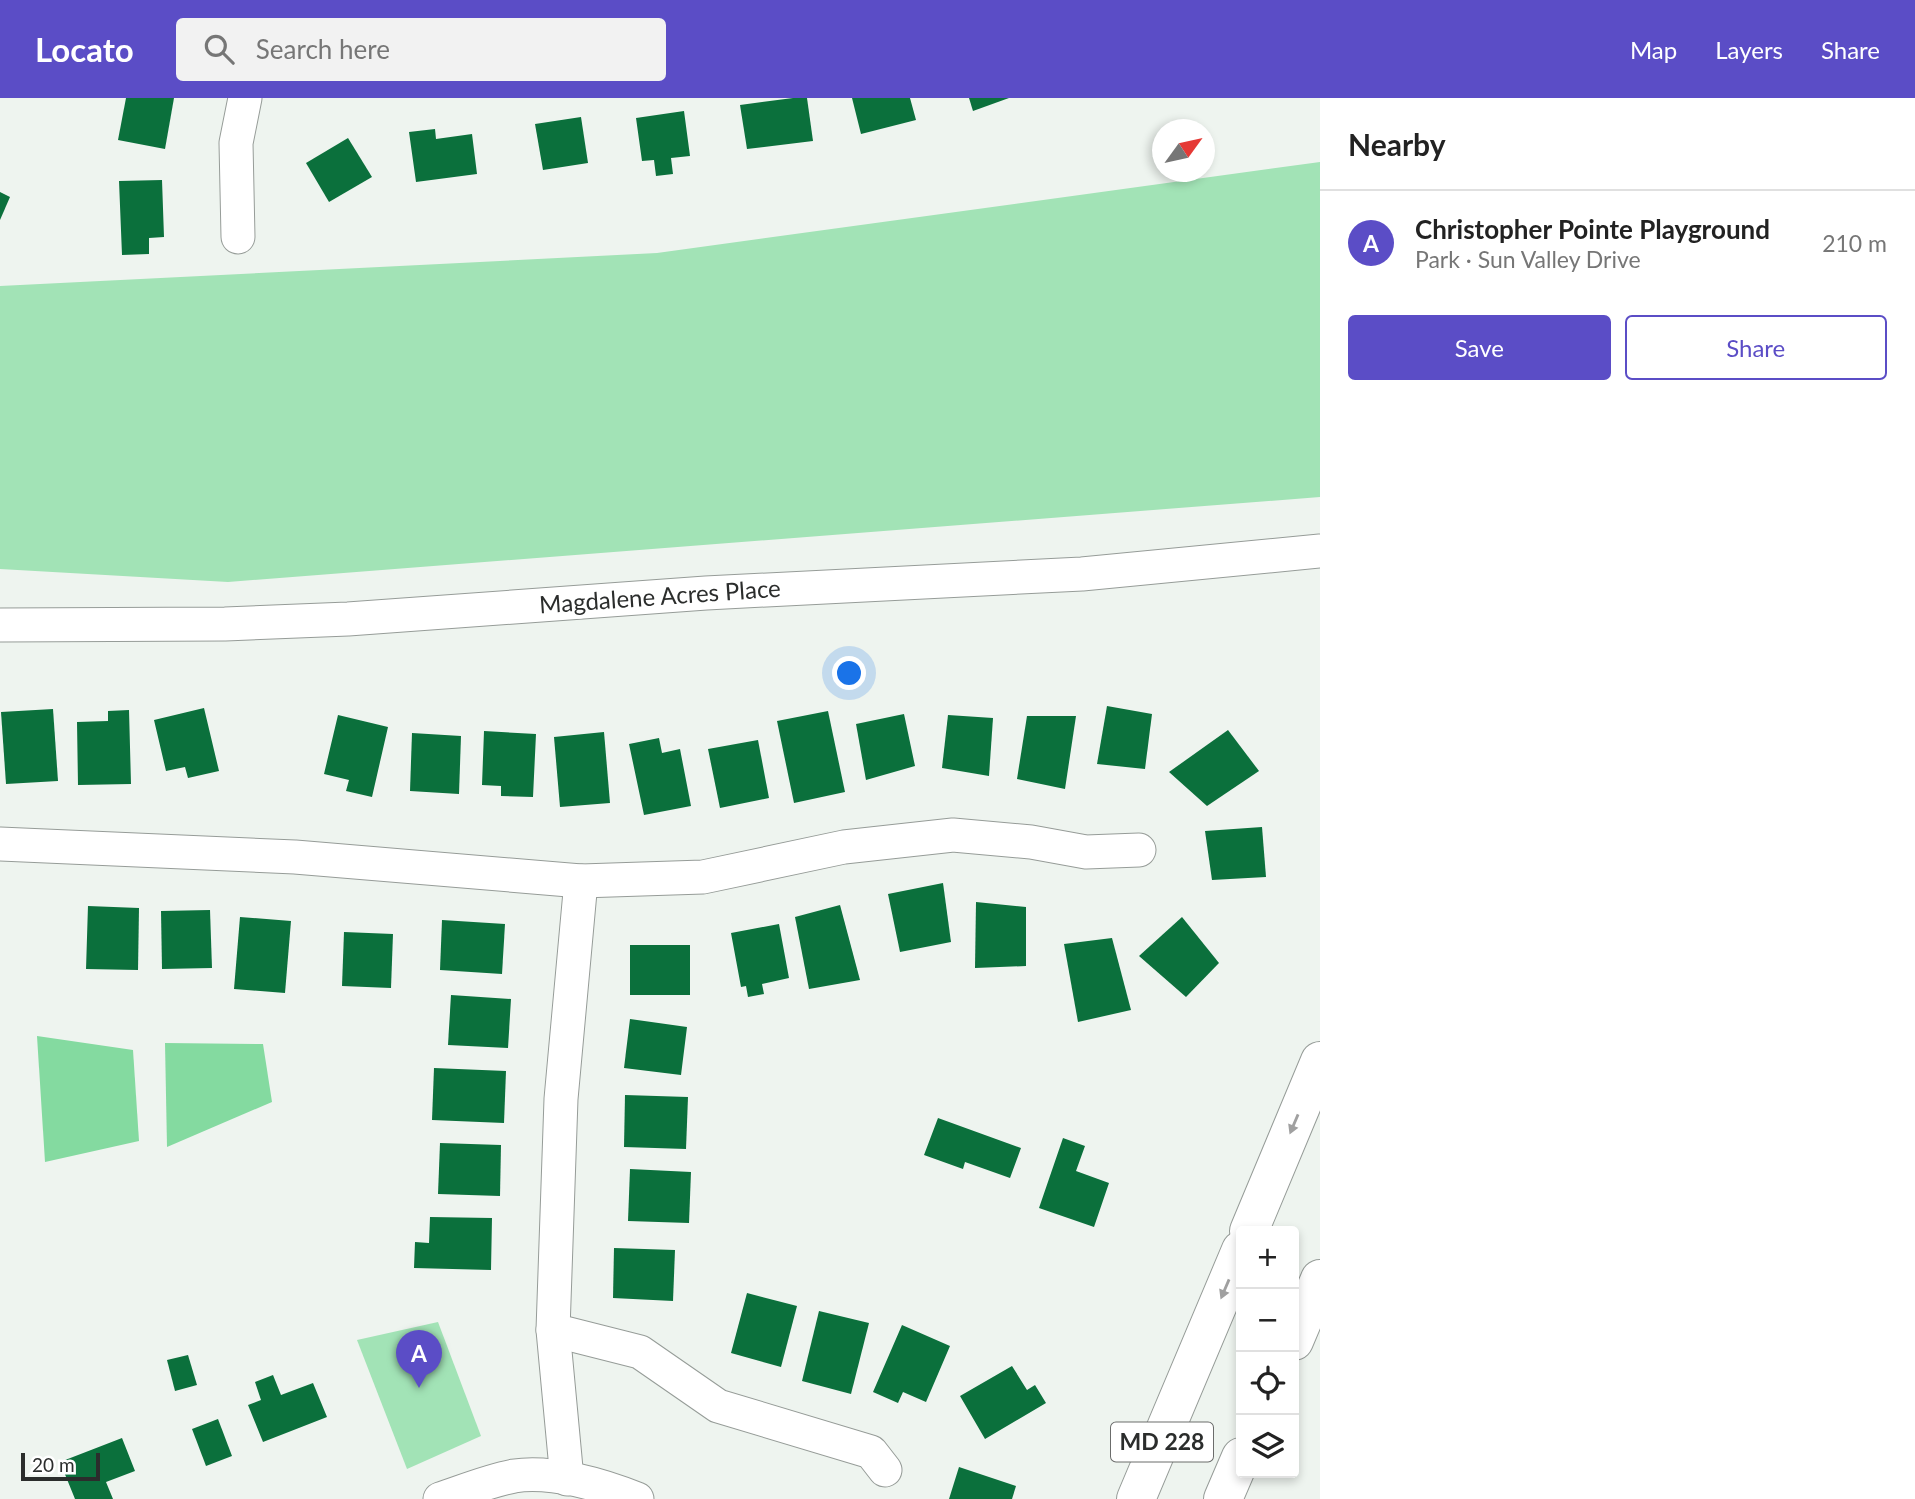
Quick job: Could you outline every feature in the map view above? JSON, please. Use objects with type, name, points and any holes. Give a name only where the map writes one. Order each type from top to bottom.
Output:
[{"type":"highway","points":[[1251,1226],[1320,1061]]},
{"type":"highway","name":"MD 228","points":[[1136,1499],[1236,1262]]},
{"type":"highway","points":[[1299,1329],[1320,1279]]},
{"type":"highway","name":"MD 228","points":[[1223,1499],[1236,1469]]},
{"type":"street","points":[[238,237],[236,144],[244,98]]},
{"type":"street","name":"Magdalene Acres Place","points":[[0,625],[225,624],[348,619],[706,593],[1082,575],[1320,551]]},
{"type":"street","points":[[0,845],[295,857],[581,881],[703,877],[844,847],[953,835],[1031,842],[1087,852],[1139,850]]},
{"type":"street","points":[[567,1479],[553,1330],[561,1099],[581,881]]},
{"type":"street","points":[[553,1330],[640,1352],[718,1406],[871,1452],[885,1470]]},
{"type":"street","points":[[440,1499],[514,1476],[530,1475],[567,1479],[614,1489],[638,1499]]},
{"type":"shaded area","points":[[1320,162],[1320,497],[228,582],[0,569],[0,286],[657,253],[1174,182],[1215,182],[1215,176]]},
{"type":"shaded area","points":[[37,1036],[133,1050],[139,1141],[45,1162]]},
{"type":"shaded area","points":[[165,1043],[263,1044],[272,1102],[167,1147]]},
{"type":"shaded area","points":[[438,1322],[481,1436],[407,1469],[357,1340]]},
{"type":"building","points":[[126,98],[174,98],[165,149],[118,140]]},
{"type":"building","points":[[807,98],[813,141],[747,149],[740,105]]},
{"type":"building","points":[[852,98],[910,98],[916,120],[861,134]]},
{"type":"building","points":[[969,98],[1009,98],[973,111]]},
{"type":"building","points":[[684,111],[690,156],[671,158],[673,174],[656,176],[654,160],[642,161],[636,118]]},
{"type":"building","points":[[581,117],[588,163],[543,170],[535,124]]},
{"type":"building","points":[[435,129],[436,139],[472,134],[477,174],[416,182],[409,132]]},
{"type":"building","points":[[348,138],[372,177],[329,202],[306,163]]},
{"type":"building","points":[[162,180],[164,237],[149,238],[149,254],[122,255],[119,181]]},
{"type":"building","points":[[0,192],[10,197],[0,220]]},
{"type":"building","points":[[1107,706],[1152,714],[1145,769],[1097,764]]},
{"type":"building","points":[[204,708],[219,771],[188,778],[185,767],[166,771],[154,720]]},
{"type":"building","points":[[53,709],[58,781],[6,784],[1,712]]},
{"type":"building","points":[[129,710],[131,784],[78,785],[77,722],[108,721],[108,711]]},
{"type":"building","points":[[828,711],[845,792],[794,803],[777,721]]},
{"type":"building","points":[[904,714],[915,766],[866,780],[856,724]]},
{"type":"building","points":[[338,715],[388,727],[372,797],[346,791],[349,780],[324,774]]},
{"type":"building","points":[[948,715],[993,718],[989,776],[942,768]]},
{"type":"building","points":[[1027,716],[1076,716],[1065,789],[1017,779]]},
{"type":"building","points":[[1228,730],[1259,771],[1207,806],[1169,772]]},
{"type":"building","points":[[484,731],[536,734],[533,797],[501,796],[501,786],[482,785]]},
{"type":"building","points":[[604,732],[610,803],[560,807],[554,737]]},
{"type":"building","points":[[412,733],[461,736],[459,794],[410,791]]},
{"type":"building","points":[[659,738],[662,753],[680,749],[691,806],[644,815],[629,744]]},
{"type":"building","points":[[758,740],[769,798],[720,808],[708,749]]},
{"type":"building","points":[[1262,827],[1266,877],[1212,880],[1205,831]]},
{"type":"building","points":[[943,883],[951,942],[900,952],[888,894]]},
{"type":"building","points":[[976,902],[1026,907],[1026,966],[975,968]]},
{"type":"building","points":[[840,905],[860,980],[809,989],[795,917]]},
{"type":"building","points":[[88,906],[139,908],[138,970],[86,969]]},
{"type":"building","points":[[210,910],[212,968],[162,969],[161,911]]},
{"type":"building","points":[[240,917],[291,921],[285,993],[234,989]]},
{"type":"building","points":[[1182,917],[1219,963],[1186,997],[1139,956]]},
{"type":"building","points":[[442,920],[505,924],[502,974],[440,970]]},
{"type":"building","points":[[779,924],[789,978],[762,984],[764,994],[748,997],[746,986],[741,987],[731,933]]},
{"type":"building","points":[[344,932],[393,934],[391,988],[342,986]]},
{"type":"building","points":[[1112,938],[1131,1010],[1078,1022],[1064,944]]},
{"type":"building","points":[[630,945],[690,945],[690,995],[630,995]]},
{"type":"building","points":[[451,995],[511,999],[508,1048],[448,1045]]},
{"type":"building","points":[[630,1019],[687,1027],[681,1075],[624,1068]]},
{"type":"building","points":[[434,1068],[506,1071],[504,1123],[432,1120]]},
{"type":"building","points":[[625,1095],[688,1097],[686,1149],[624,1147]]},
{"type":"building","points":[[938,1118],[1021,1148],[1010,1178],[965,1162],[963,1169],[924,1155]]},
{"type":"building","points":[[1063,1138],[1085,1146],[1076,1171],[1109,1183],[1094,1227],[1039,1208]]},
{"type":"building","points":[[440,1143],[501,1145],[500,1196],[438,1194]]},
{"type":"building","points":[[630,1169],[691,1172],[689,1223],[628,1221]]},
{"type":"building","points":[[430,1217],[492,1218],[491,1270],[414,1268],[415,1242],[429,1243]]},
{"type":"building","points":[[614,1248],[675,1250],[673,1301],[613,1298]]},
{"type":"building","points":[[747,1293],[797,1306],[781,1367],[731,1353]]},
{"type":"building","points":[[819,1311],[869,1323],[851,1394],[802,1381]]},
{"type":"building","points":[[902,1325],[950,1346],[926,1402],[903,1392],[898,1403],[873,1392]]},
{"type":"building","points":[[188,1355],[197,1385],[175,1391],[167,1360]]},
{"type":"building","points":[[1012,1366],[1027,1390],[1035,1385],[1046,1403],[985,1439],[960,1396]]},
{"type":"building","points":[[273,1375],[281,1395],[313,1383],[327,1417],[263,1442],[248,1405],[261,1400],[255,1382]]},
{"type":"building","points":[[218,1419],[232,1456],[206,1466],[192,1429]]},
{"type":"building","points":[[122,1438],[135,1471],[106,1482],[113,1499],[75,1499],[60,1462]]},
{"type":"building","points":[[959,1467],[1016,1486],[1012,1499],[949,1499]]},
{"type":"place","name":"Christopher Pointe Playground","points":[[419,1388]]}]
